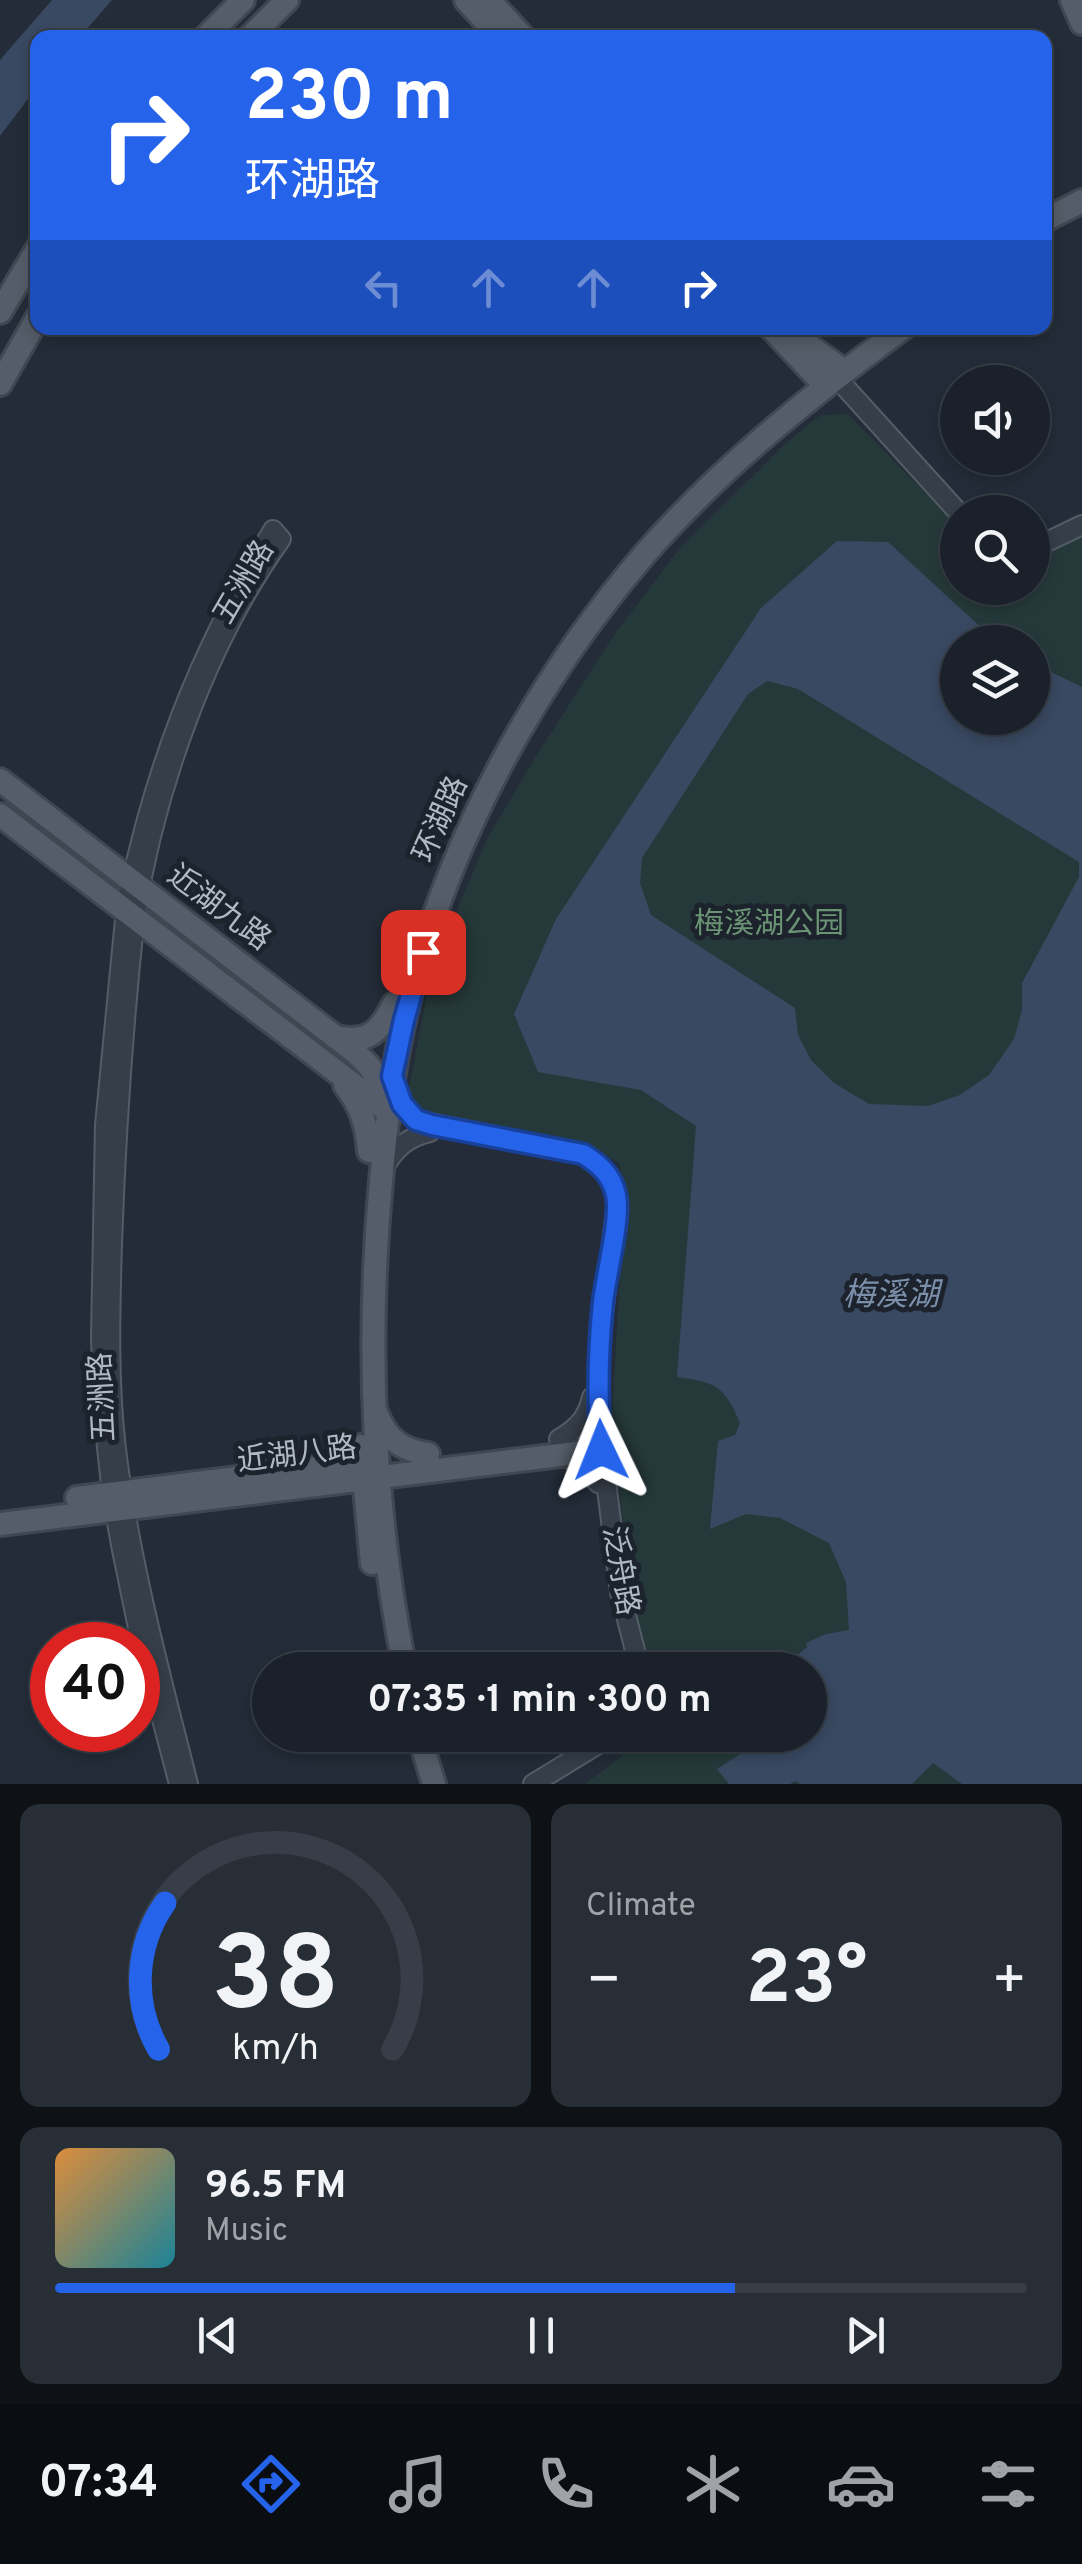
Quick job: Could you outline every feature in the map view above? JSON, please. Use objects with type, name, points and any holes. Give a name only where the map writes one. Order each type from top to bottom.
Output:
[{"type":"main road","points":[[213,30],[242,0]]},
{"type":"main road","points":[[256,30],[287,0]]},
{"type":"main road","points":[[466,0],[494,30]]},
{"type":"main road","points":[[490,0],[517,30]]},
{"type":"main road","points":[[1072,0],[1082,23]]},
{"type":"main road","points":[[1052,216],[1082,201]]},
{"type":"main road","points":[[1052,233],[1082,218]]},
{"type":"main road","points":[[0,312],[30,261]]},
{"type":"main road","points":[[0,384],[30,331]]},
{"type":"main road","points":[[781,335],[832,372]]},
{"type":"main road","points":[[798,335],[832,372]]},
{"type":"main road","name":"环湖路","points":[[401,1652],[375,1520],[358,1290],[369,1151],[414,982],[456,859],[493,780],[545,688],[603,606],[719,477],[872,335]]},
{"type":"main road","name":"环湖路","points":[[368,1411],[375,1245],[394,1004],[414,932],[443,854],[480,773],[546,660],[634,545],[672,504],[750,430],[892,335]]},
{"type":"main road","name":"近湖九路","points":[[0,780],[356,1052],[385,1092]]},
{"type":"main road","name":"近湖九路","points":[[0,815],[323,1060],[385,1092]]},
{"type":"main road","points":[[336,1037],[363,1039],[385,1022],[394,1004]]},
{"type":"main road","points":[[323,1060],[341,1079],[363,1114],[369,1151]]},
{"type":"main road","points":[[368,1411],[398,1445],[424,1462],[394,1490],[375,1520],[322,1475],[353,1446],[368,1411]]},
{"type":"main road","name":"近湖八路","points":[[0,1508],[76,1506],[597,1443]]},
{"type":"main road","name":"近湖八路","points":[[0,1524],[76,1506]]},
{"type":"main road","name":"环湖路","points":[[375,1520],[373,1574],[387,1652]]},
{"type":"main road","points":[[414,1752],[430,1780]]},
{"type":"main road","points":[[423,1752],[430,1780]]},
{"type":"street","points":[[832,372],[943,495]]},
{"type":"street","points":[[1050,540],[1082,525]]},
{"type":"street","name":"五洲路","points":[[135,883],[186,725],[210,665],[240,604],[281,539],[273,530],[207,650],[178,721],[148,818],[135,883],[126,950],[111,1277],[111,1449],[138,1628],[180,1784]]},
{"type":"street","points":[[96,853],[120,854],[148,818]]},
{"type":"street","points":[[148,852],[155,882],[180,918]]},
{"type":"street","points":[[90,882],[113,914],[126,950],[148,935],[167,941]]},
{"type":"street","points":[[382,1173],[391,1156],[423,1126],[385,1092]]},
{"type":"street","name":"泛舟路","points":[[385,1092],[408,1125],[583,1154],[608,1174],[617,1202],[600,1338],[598,1483],[609,1566],[631,1652]]},
{"type":"street","name":"泛舟路","points":[[423,1126],[577,1161],[602,1180],[608,1212],[596,1309],[592,1397],[632,1652]]},
{"type":"street","points":[[592,1397],[588,1414],[560,1447],[584,1464],[598,1483]]},
{"type":"street","points":[[111,1449],[130,1474],[162,1496],[126,1544],[76,1506],[99,1477],[111,1449]]},
{"type":"street","name":"五洲路","points":[[126,1544],[188,1784]]},
{"type":"street","points":[[518,1784],[570,1752]]},
{"type":"street","points":[[533,1784],[585,1752]]},
{"type":"green space","name":"梅溪湖公园","points":[[848,414],[940,508],[940,605],[1050,605],[1050,546],[1082,530],[1082,1784],[585,1784],[627,1752],[827,1752],[827,1652],[643,1652],[628,1576],[612,1412],[622,1240],[620,1164],[584,1142],[425,1118],[407,1098],[432,969],[487,839],[616,632],[679,549],[786,443],[820,415]]},
{"type":"water","points":[[52,0],[112,0],[86,30],[30,30],[30,96],[0,136],[0,60]]},
{"type":"water","name":"梅溪湖","points":[[837,541],[888,542],[940,590],[940,605],[957,605],[978,625],[940,625],[940,735],[1050,735],[1050,671],[1082,687],[1082,1784],[962,1784],[933,1763],[912,1784],[729,1784],[717,1769],[743,1752],[827,1752],[827,1652],[801,1652],[806,1643],[849,1630],[846,1582],[829,1543],[780,1518],[746,1514],[710,1529],[718,1441],[735,1435],[740,1423],[717,1388],[677,1377],[696,1126],[641,1090],[538,1072],[514,1014],[556,919],[761,608]],"holes":[[[767,681],[798,689],[1079,862],[1079,877],[1022,983],[1022,1010],[1014,1039],[989,1075],[960,1095],[928,1106],[869,1104],[834,1083],[811,1060],[798,1035],[795,1008],[651,915],[640,883],[642,858],[748,694]]]},
{"type":"route","points":[[423,952],[392,1076],[402,1104],[416,1120],[432,1125],[583,1154],[608,1174],[615,1190],[617,1210],[600,1338],[601,1450]]}]
